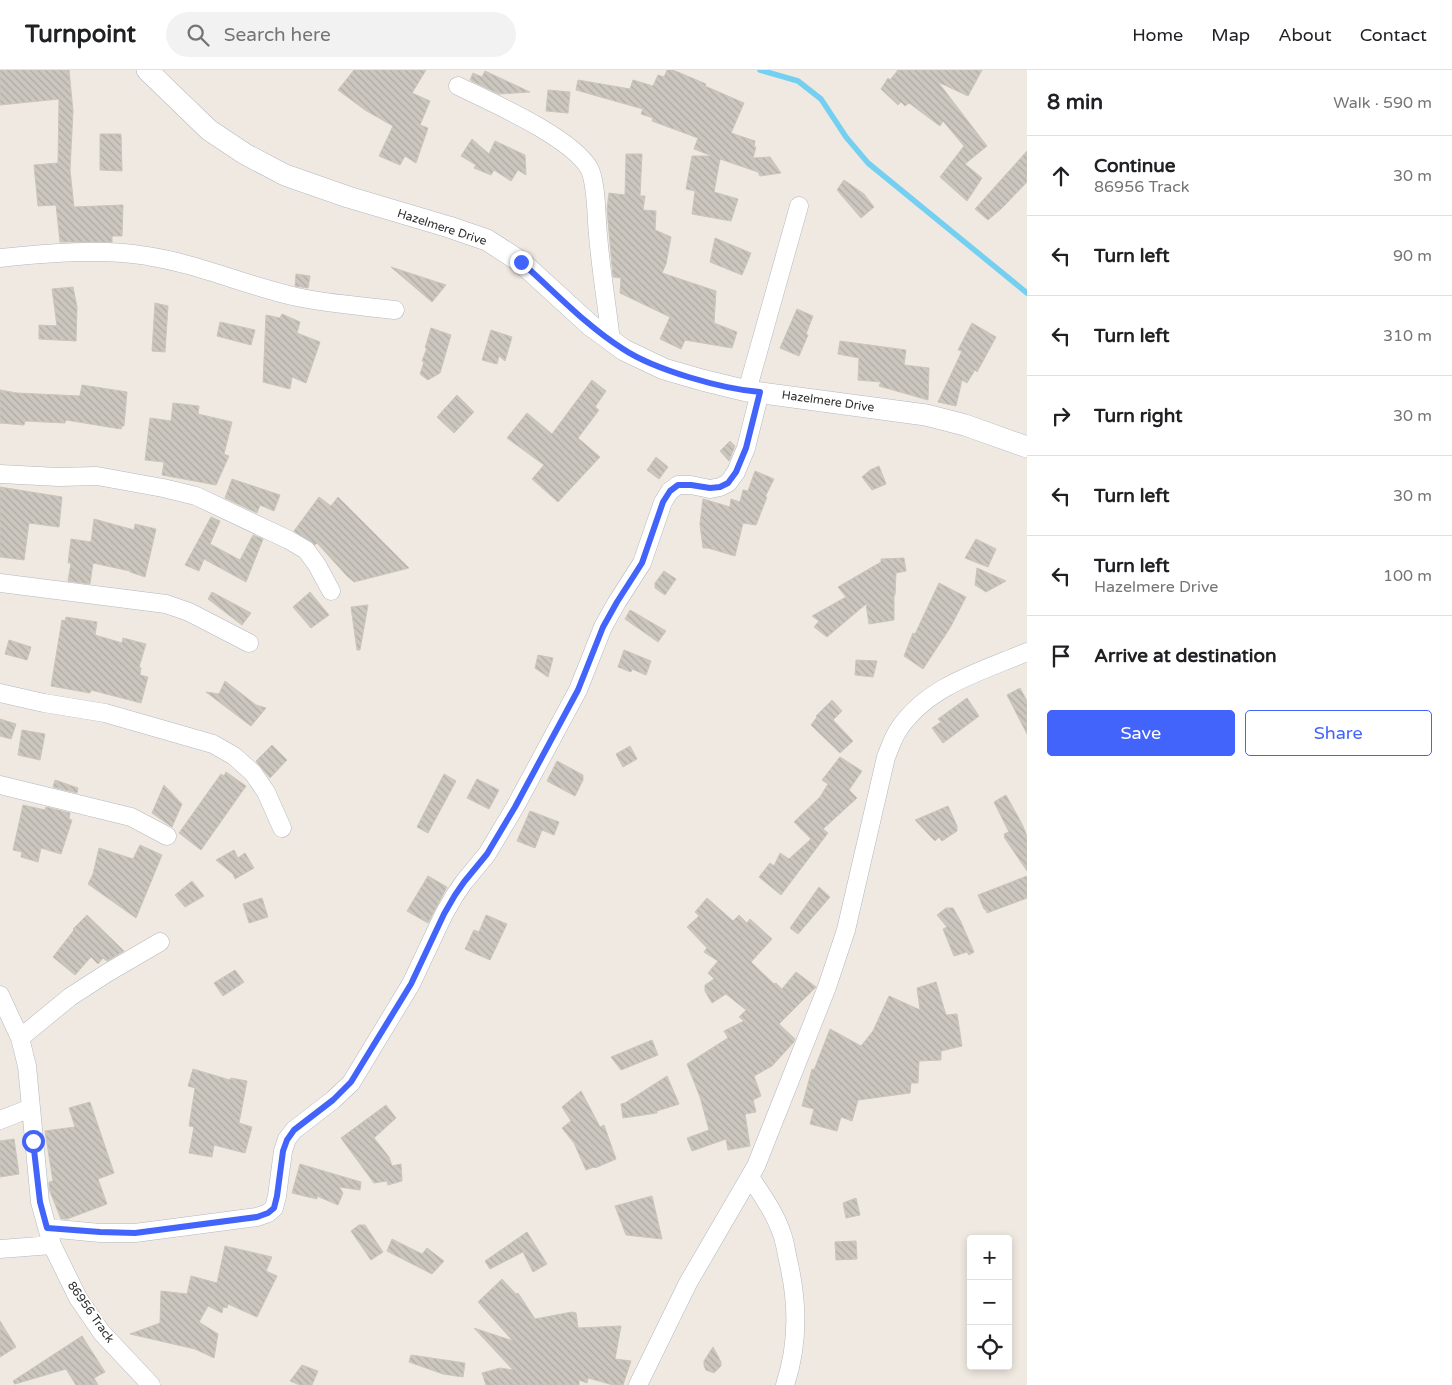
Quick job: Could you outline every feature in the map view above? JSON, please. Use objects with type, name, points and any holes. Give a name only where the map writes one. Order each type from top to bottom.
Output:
[{"type":"street","name":"Hazelmere Drive","points":[[147,70],[209,130],[245,154],[285,175],[348,197],[487,240],[521,262],[590,325],[611,341],[624,350],[664,369],[754,392],[926,414],[965,425],[1027,447]]},
{"type":"street","points":[[458,86],[514,113],[568,145],[580,156],[588,168],[592,175],[596,205],[611,341]]},
{"type":"street","points":[[0,1249],[50,1237],[100,1232],[135,1233],[257,1217],[268,1213],[274,1208],[283,1151],[287,1140],[294,1130],[333,1100],[351,1082],[411,984],[455,895],[487,854],[550,744],[578,690],[603,627],[642,563],[666,496],[678,485],[720,487],[728,483],[736,472],[746,448],[754,392],[799,206]]},
{"type":"street","points":[[0,258],[33,254],[115,252],[148,256],[296,297],[395,310]]},
{"type":"street","points":[[0,474],[59,477],[96,476],[196,496],[306,550],[317,565],[331,591]]},
{"type":"street","points":[[0,583],[166,604],[189,612],[249,643]]},
{"type":"street","points":[[638,1385],[688,1284],[756,1166],[827,987],[846,930],[886,757],[897,730],[911,712],[932,695],[970,675],[1027,652]]},
{"type":"street","points":[[0,693],[44,703],[105,713],[213,744],[234,756],[252,773],[266,792],[282,828]]},
{"type":"street","points":[[0,785],[131,817],[166,836]]},
{"type":"street","points":[[20,1038],[70,997],[160,942]]},
{"type":"street","name":"86956 Track","points":[[0,995],[6,1019],[20,1038],[27,1066],[40,1202],[50,1237],[78,1298],[98,1326],[150,1385]]},
{"type":"street","points":[[0,1120],[31,1108]]},
{"type":"street","points":[[750,1177],[772,1211],[782,1234],[793,1281],[796,1318],[795,1343],[785,1385]]},
{"type":"building","points":[[0,70],[69,70],[73,111],[70,170],[74,207],[123,205],[122,236],[112,236],[112,242],[60,242],[56,205],[38,206],[34,165],[58,163],[59,99],[0,105]]},
{"type":"building","points":[[354,70],[426,70],[412,93],[430,101],[420,125],[428,128],[416,163],[405,156],[400,165],[379,156],[393,126],[365,110],[338,90]]},
{"type":"building","points":[[667,70],[673,70],[706,84],[705,86],[744,103],[731,133],[755,141],[754,147],[756,147],[753,158],[770,157],[781,173],[760,176],[758,172],[720,159],[714,192],[738,199],[731,221],[692,214],[695,191],[686,189],[692,156],[712,156],[694,149],[698,138],[652,121],[653,118],[641,114],[643,109],[576,90],[578,80],[630,89],[633,80],[653,86],[658,75],[664,77]]},
{"type":"building","points":[[898,70],[982,70],[968,96],[938,82],[987,146],[965,164],[982,178],[967,201],[940,177],[964,146],[943,121],[940,126],[909,103],[905,106],[901,102],[898,105],[881,89],[888,78],[890,80]]},
{"type":"building","points":[[485,71],[530,92],[499,94],[470,80],[473,73],[482,77]]},
{"type":"building","points":[[548,90],[570,92],[568,113],[546,111]]},
{"type":"building","points":[[100,134],[121,134],[122,171],[100,170]]},
{"type":"building","points":[[472,139],[489,154],[495,141],[525,155],[526,175],[518,170],[511,181],[494,170],[491,175],[474,168],[476,165],[461,156]]},
{"type":"building","points":[[1027,151],[1027,182],[988,220],[975,209]]},
{"type":"building","points":[[626,154],[642,154],[640,196],[645,196],[643,210],[656,211],[655,230],[671,237],[666,264],[662,273],[716,291],[714,323],[737,332],[732,348],[685,340],[681,349],[660,339],[670,317],[620,293],[621,278],[613,277],[607,209],[609,193],[625,195]]},
{"type":"building","points":[[844,180],[864,194],[874,207],[861,218],[837,190]]},
{"type":"building","points":[[715,238],[751,253],[742,275],[710,262]]},
{"type":"building","points":[[391,267],[446,285],[432,302]]},
{"type":"building","points":[[296,274],[310,276],[308,288],[295,286]]},
{"type":"building","points":[[73,287],[77,307],[76,341],[39,339],[39,325],[57,326],[52,289]]},
{"type":"building","points":[[155,303],[168,306],[165,352],[152,351]]},
{"type":"building","points":[[797,309],[813,316],[806,334],[808,335],[799,356],[780,348]]},
{"type":"building","points":[[282,314],[300,322],[297,333],[320,342],[306,383],[292,377],[290,389],[263,382],[266,315],[280,318]]},
{"type":"building","points":[[220,322],[255,330],[251,345],[217,336]]},
{"type":"building","points":[[972,323],[996,337],[977,372],[975,370],[967,383],[962,380],[956,406],[938,402],[962,351],[958,350]]},
{"type":"building","points":[[431,328],[451,335],[440,373],[428,380],[420,374]]},
{"type":"building","points":[[491,330],[512,337],[505,361],[499,356],[497,364],[482,360]]},
{"type":"building","points":[[840,341],[906,350],[904,365],[929,368],[928,400],[879,386],[881,382],[858,380],[859,358],[838,354]]},
{"type":"building","points":[[592,380],[606,391],[595,407],[599,410],[578,438],[600,457],[558,502],[532,479],[544,465],[507,438],[527,413],[552,434]]},
{"type":"building","points":[[82,385],[127,392],[124,426],[121,429],[66,420],[65,423],[25,421],[24,425],[0,423],[0,390],[17,393],[80,396]]},
{"type":"building","points":[[457,395],[474,412],[454,433],[437,417]]},
{"type":"building","points":[[173,403],[199,406],[198,414],[232,422],[224,454],[229,456],[216,485],[162,475],[164,462],[145,460],[150,418],[171,421]]},
{"type":"building","points":[[730,441],[735,446],[729,461],[720,451]]},
{"type":"building","points":[[656,457],[668,467],[659,479],[647,470]]},
{"type":"building","points":[[879,466],[886,484],[872,490],[862,477],[870,470]]},
{"type":"building","points":[[755,471],[774,479],[765,497],[767,497],[756,525],[743,523],[735,556],[703,548],[700,524],[703,499],[730,507],[731,499],[740,502],[743,490],[748,491]]},
{"type":"building","points":[[232,479],[280,495],[274,511],[260,505],[257,513],[225,498]]},
{"type":"building","points":[[0,487],[62,497],[59,527],[29,523],[24,560],[0,557]]},
{"type":"building","points":[[319,497],[331,506],[338,497],[409,568],[354,582],[317,543],[315,545],[294,531]]},
{"type":"building","points":[[211,517],[220,521],[210,544],[240,560],[253,535],[263,539],[246,582],[204,559],[199,571],[185,565]]},
{"type":"building","points":[[94,519],[134,530],[135,524],[156,529],[145,577],[130,571],[93,563],[90,584],[68,581],[71,563],[68,563],[71,539],[91,542]]},
{"type":"building","points":[[976,539],[996,549],[988,567],[965,558]]},
{"type":"building","points":[[904,558],[906,571],[896,573],[894,620],[869,624],[866,604],[827,637],[814,627],[819,621],[812,616],[846,597],[838,587],[881,562],[881,559]]},
{"type":"building","points":[[977,568],[1006,581],[986,592],[975,585]]},
{"type":"building","points":[[664,571],[676,579],[665,595],[655,588],[655,583]]},
{"type":"building","points":[[939,583],[966,597],[950,628],[923,669],[904,656],[913,633],[915,634]]},
{"type":"building","points":[[212,592],[251,613],[242,625],[208,599]]},
{"type":"building","points":[[310,592],[329,615],[311,628],[293,607]]},
{"type":"building","points":[[368,605],[360,650],[357,650],[351,607]]},
{"type":"building","points":[[630,610],[666,631],[658,642],[625,619]]},
{"type":"building","points":[[66,617],[97,622],[95,635],[122,643],[123,638],[146,644],[139,667],[141,668],[140,675],[148,677],[141,703],[91,690],[90,693],[51,686],[62,620],[65,621]]},
{"type":"building","points":[[9,640],[31,647],[27,660],[5,654]]},
{"type":"building","points":[[624,650],[651,661],[646,675],[632,669],[631,672],[618,667]]},
{"type":"building","points":[[538,655],[553,658],[548,677],[535,668]]},
{"type":"building","points":[[856,660],[877,661],[873,677],[855,675]]},
{"type":"building","points":[[225,681],[256,705],[266,708],[251,726],[206,692],[219,694]]},
{"type":"building","points":[[1020,688],[1027,701],[1027,734],[1007,695]]},
{"type":"building","points":[[967,698],[979,716],[943,743],[932,728],[941,722],[938,719]]},
{"type":"building","points":[[832,700],[842,711],[833,720],[853,741],[840,753],[811,725],[816,716]]},
{"type":"building","points":[[0,719],[16,724],[11,739],[0,736]]},
{"type":"building","points":[[22,730],[45,734],[40,760],[18,755]]},
{"type":"building","points":[[272,745],[287,760],[270,778],[256,761]]},
{"type":"building","points":[[630,746],[637,759],[623,767],[616,754]]},
{"type":"building","points":[[840,757],[862,771],[849,790],[857,798],[823,829],[828,833],[781,895],[759,877],[770,863],[774,866],[780,853],[789,859],[811,839],[794,822],[820,797],[828,784],[822,780]]},
{"type":"building","points":[[557,761],[583,775],[583,780],[575,796],[547,781]]},
{"type":"building","points":[[226,772],[246,786],[201,850],[179,833],[221,774],[224,776]]},
{"type":"building","points":[[444,774],[456,781],[428,833],[417,827]]},
{"type":"building","points":[[477,779],[499,790],[489,809],[467,798]]},
{"type":"building","points":[[55,780],[78,788],[77,793],[53,787]]},
{"type":"building","points":[[164,785],[182,804],[172,827],[152,813]]},
{"type":"building","points":[[1006,795],[1027,836],[1027,871],[1004,837],[1004,834],[1009,832],[994,802]]},
{"type":"building","points":[[23,805],[45,810],[46,807],[70,813],[69,819],[72,820],[61,854],[41,848],[38,862],[21,857],[22,852],[13,850]]},
{"type":"building","points":[[948,806],[957,826],[957,831],[942,841],[939,837],[935,841],[915,820]]},
{"type":"building","points":[[530,811],[559,822],[554,835],[542,830],[535,848],[517,841]]},
{"type":"building","points":[[140,845],[162,855],[136,918],[88,884],[93,874],[99,848],[133,859]]},
{"type":"building","points":[[234,850],[238,858],[245,853],[254,868],[235,879],[233,874],[216,860]]},
{"type":"building","points":[[428,876],[447,887],[428,923],[407,911]]},
{"type":"building","points":[[1027,876],[1027,898],[987,913],[978,895]]},
{"type":"building","points":[[192,881],[204,896],[185,907],[175,895]]},
{"type":"building","points":[[819,887],[830,897],[798,934],[790,928]]},
{"type":"building","points":[[262,898],[268,917],[249,923],[243,904]]},
{"type":"building","points":[[707,898],[733,921],[739,915],[747,923],[750,919],[772,939],[751,962],[774,984],[776,983],[782,989],[796,972],[816,987],[779,1024],[795,1039],[793,1043],[772,1066],[754,1076],[761,1096],[753,1100],[756,1112],[745,1114],[750,1146],[728,1150],[726,1139],[692,1151],[687,1138],[709,1130],[700,1097],[687,1064],[728,1038],[724,1031],[744,1021],[739,1017],[746,1010],[726,994],[712,1003],[705,991],[705,985],[714,979],[708,973],[718,961],[704,952],[707,948],[687,927],[699,916],[695,912]]},
{"type":"building","points":[[946,908],[953,908],[960,920],[974,952],[969,955],[967,952],[954,956],[943,929],[947,927],[937,915]]},
{"type":"building","points":[[87,915],[124,951],[107,961],[103,958],[98,964],[91,957],[75,975],[53,957],[73,929]]},
{"type":"building","points":[[486,915],[507,924],[490,960],[465,949],[474,930],[479,932]]},
{"type":"building","points":[[235,970],[244,982],[223,996],[214,983]]},
{"type":"building","points":[[936,982],[946,1015],[957,1014],[962,1046],[941,1051],[941,1060],[919,1061],[918,1083],[911,1083],[910,1093],[858,1100],[852,1121],[841,1117],[837,1131],[810,1124],[814,1109],[802,1106],[812,1069],[814,1070],[830,1029],[861,1046],[873,1031],[889,996],[920,1010],[917,988]]},
{"type":"building","points":[[652,1040],[658,1055],[621,1070],[611,1057]]},
{"type":"building","points":[[193,1069],[230,1080],[231,1078],[247,1081],[239,1123],[252,1127],[245,1153],[214,1145],[212,1157],[189,1153],[194,1127],[189,1126],[195,1088],[188,1086]]},
{"type":"building","points":[[667,1076],[679,1104],[657,1111],[657,1113],[623,1118],[621,1104]]},
{"type":"building","points":[[581,1091],[600,1127],[604,1125],[616,1159],[586,1170],[574,1143],[562,1128],[571,1121],[562,1107]]},
{"type":"building","points":[[90,1102],[114,1173],[98,1179],[107,1204],[67,1219],[61,1219],[49,1189],[49,1182],[53,1181],[45,1131],[75,1127],[69,1108]]},
{"type":"building","points":[[386,1105],[396,1118],[374,1138],[389,1157],[392,1166],[401,1164],[402,1181],[388,1185],[387,1181],[374,1183],[341,1138]]},
{"type":"building","points":[[14,1139],[19,1174],[0,1177],[0,1141]]},
{"type":"building","points":[[300,1164],[361,1182],[360,1190],[339,1187],[343,1193],[338,1205],[317,1196],[317,1199],[292,1193]]},
{"type":"building","points":[[652,1196],[662,1239],[626,1235],[615,1206]]},
{"type":"building","points":[[856,1198],[860,1215],[846,1218],[843,1203]]},
{"type":"building","points":[[359,1225],[365,1225],[383,1252],[371,1260],[351,1231]]},
{"type":"building","points":[[527,1232],[547,1264],[533,1272],[523,1252],[490,1269],[485,1261]]},
{"type":"building","points":[[392,1239],[422,1254],[427,1248],[444,1261],[432,1274],[387,1251]]},
{"type":"building","points":[[856,1241],[857,1259],[836,1260],[835,1242]]},
{"type":"building","points":[[225,1246],[272,1257],[266,1271],[277,1276],[257,1317],[228,1304],[227,1308],[223,1307],[222,1313],[208,1306],[199,1322],[218,1334],[214,1358],[195,1349],[130,1334],[160,1323],[161,1291],[187,1294],[191,1276],[217,1283]]},
{"type":"building","points":[[502,1279],[516,1294],[518,1293],[535,1319],[572,1312],[576,1313],[578,1328],[621,1326],[615,1359],[631,1361],[623,1385],[613,1385],[588,1378],[587,1383],[579,1380],[579,1385],[486,1385],[482,1373],[500,1368],[513,1370],[474,1328],[513,1341],[478,1302]]},
{"type":"building","points":[[0,1321],[16,1347],[0,1357]]},
{"type":"building","points":[[82,1336],[105,1372],[94,1378],[98,1385],[76,1385],[66,1369],[15,1384],[13,1381]]},
{"type":"building","points":[[713,1347],[721,1362],[721,1366],[714,1373],[706,1370],[704,1366],[704,1361]]},
{"type":"building","points":[[411,1355],[465,1363],[463,1377],[443,1374],[409,1362]]},
{"type":"building","points":[[302,1365],[318,1371],[312,1385],[300,1385],[290,1381]]},
{"type":"waterway","points":[[760,70],[798,81],[821,99],[846,137],[868,163],[1027,293]]},
{"type":"route","points":[[33,1141],[40,1202],[47,1228],[135,1233],[257,1217],[268,1213],[274,1208],[283,1151],[287,1140],[294,1130],[333,1100],[351,1082],[411,984],[455,895],[487,854],[550,744],[578,690],[603,627],[642,563],[663,502],[670,491],[678,485],[720,487],[728,483],[736,472],[746,448],[760,392],[747,391],[664,369],[624,350],[590,325],[521,262]]}]
